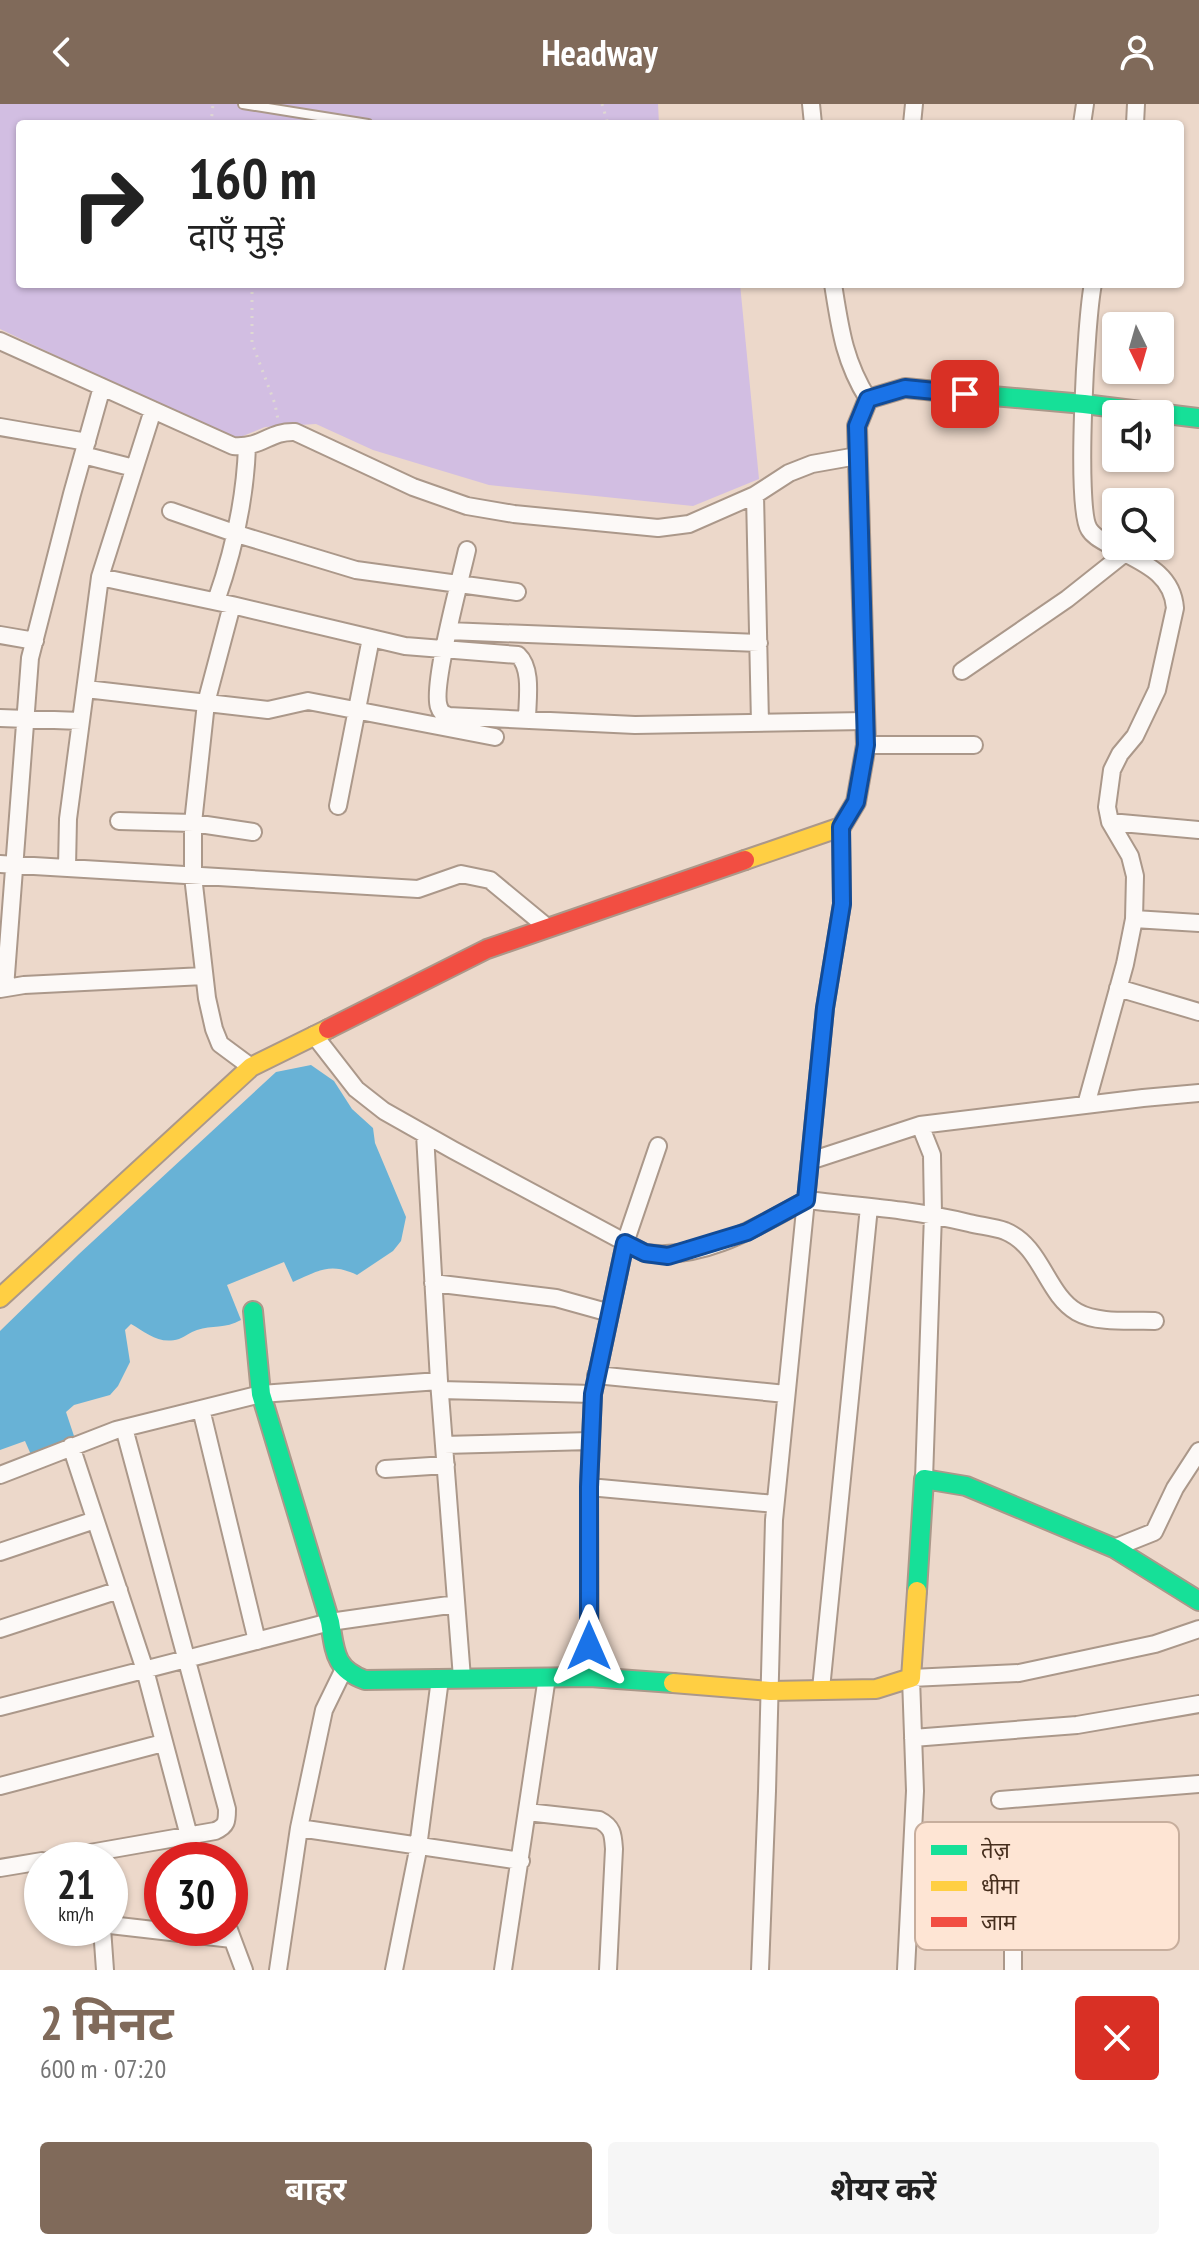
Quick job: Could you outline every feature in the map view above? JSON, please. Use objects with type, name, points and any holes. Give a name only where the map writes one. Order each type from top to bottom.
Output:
[{"type":"main road","points":[[0,1298],[251,1067],[487,949],[841,827],[856,802],[866,745],[857,426],[868,399],[905,388],[1199,418]]},
{"type":"main road","points":[[253,1311],[261,1394],[343,1671],[365,1680],[590,1677],[770,1691],[876,1689],[911,1678],[924,1479],[966,1486],[1114,1548],[1199,1601]]},
{"type":"street","points":[[834,288],[844,352],[853,375],[868,399]]},
{"type":"street","points":[[1093,288],[1084,404],[1082,503],[1084,521],[1091,534],[1102,540]]},
{"type":"street","points":[[0,341],[233,446],[260,444],[280,431],[308,436],[413,487],[467,506],[514,514],[658,528],[689,524],[755,495],[789,473],[812,464],[857,456]]},
{"type":"street","points":[[102,387],[30,658],[6,865],[3,989],[204,976]]},
{"type":"street","points":[[67,867],[68,819],[100,577],[153,410]]},
{"type":"street","points":[[0,427],[85,448],[134,468]]},
{"type":"street","points":[[247,447],[246,479],[206,703],[193,823],[193,876],[209,1008],[220,1044],[251,1067]]},
{"type":"street","points":[[755,495],[760,723]]},
{"type":"street","points":[[171,511],[356,570],[517,592]]},
{"type":"street","points":[[467,550],[444,650],[437,697],[442,712],[457,717],[635,725],[865,721]]},
{"type":"street","points":[[962,671],[1067,599],[1116,560]]},
{"type":"street","points":[[1086,1105],[1134,919],[1135,876],[1130,856],[1110,822],[1107,807],[1112,770],[1135,736],[1157,690],[1175,608],[1168,581],[1138,560]]},
{"type":"street","points":[[100,577],[371,638],[444,650],[518,655],[524,660],[526,669],[527,720]]},
{"type":"street","points":[[448,631],[759,643]]},
{"type":"street","points":[[0,635],[35,641]]},
{"type":"street","points":[[338,806],[371,638]]},
{"type":"street","points":[[86,689],[268,710],[308,701],[495,737]]},
{"type":"street","points":[[0,718],[81,721]]},
{"type":"street","points":[[866,745],[974,745]]},
{"type":"street","points":[[119,821],[193,823],[253,832]]},
{"type":"street","points":[[1110,822],[1199,830]]},
{"type":"street","points":[[760,1970],[775,1504],[825,1008],[842,904],[841,827]]},
{"type":"street","points":[[6,865],[418,889],[461,874],[490,880],[548,928]]},
{"type":"street","points":[[1134,919],[1199,923]]},
{"type":"street","points":[[1118,988],[1199,1012]]},
{"type":"street","points":[[314,1035],[356,1089],[384,1111],[645,1253],[678,1254],[747,1232],[806,1200],[933,1214],[1005,1231],[1020,1241],[1039,1261],[1061,1296],[1077,1312],[1098,1318],[1155,1321]]},
{"type":"street","points":[[810,1161],[920,1125],[1199,1093]]},
{"type":"street","points":[[920,1125],[932,1155],[933,1214],[924,1479]]},
{"type":"street","points":[[425,1134],[462,1678]]},
{"type":"street","points":[[590,1677],[589,1487],[593,1394],[625,1243],[658,1146]]},
{"type":"street","points":[[821,1689],[869,1207]]},
{"type":"street","points":[[433,1283],[556,1298],[610,1313]]},
{"type":"street","points":[[596,1375],[786,1394]]},
{"type":"street","points":[[0,1475],[124,1428],[261,1394],[440,1386],[593,1394]]},
{"type":"street","points":[[201,1409],[257,1641]]},
{"type":"street","points":[[124,1428],[188,1657],[227,1817],[223,1828],[128,1849]]},
{"type":"street","points":[[444,1445],[590,1441]]},
{"type":"street","points":[[71,1446],[145,1670],[192,1842]]},
{"type":"street","points":[[1114,1548],[1154,1532],[1175,1488],[1199,1451]]},
{"type":"street","points":[[385,1469],[446,1465]]},
{"type":"street","points":[[589,1487],[775,1504]]},
{"type":"street","points":[[0,1552],[95,1520]]},
{"type":"street","points":[[0,1629],[119,1590]]},
{"type":"street","points":[[0,1707],[330,1622],[456,1604]]},
{"type":"street","points":[[906,1970],[915,1791],[911,1678],[1019,1673],[1155,1644],[1199,1629]]},
{"type":"street","points":[[278,1970],[299,1828],[324,1710],[343,1671]]},
{"type":"street","points":[[503,1970],[547,1677]]},
{"type":"street","points":[[394,1970],[418,1846],[440,1679]]},
{"type":"street","points":[[913,1738],[1077,1725],[1199,1704]]},
{"type":"street","points":[[0,1786],[163,1743]]},
{"type":"street","points":[[1000,1800],[1199,1784]]},
{"type":"street","points":[[527,1812],[599,1820],[609,1825],[614,1849],[608,1970]]},
{"type":"street","points":[[299,1828],[521,1861]]},
{"type":"street","points":[[0,1868],[24,1864]]},
{"type":"street","points":[[103,1946],[105,1970]]},
{"type":"street","points":[[235,1946],[244,1970]]},
{"type":"lane","points":[[243,104],[343,120]]},
{"type":"path","points":[[252,288],[252,343],[275,404],[280,431]]},
{"type":"shaded area","points":[[0,104],[658,104],[659,120],[16,120],[16,288],[740,288],[759,479],[693,506],[489,485],[373,450],[316,424],[265,427],[233,440],[0,329]]},
{"type":"water","points":[[311,1065],[334,1081],[352,1109],[373,1128],[375,1143],[406,1217],[401,1241],[393,1251],[357,1275],[331,1269],[293,1282],[284,1262],[227,1285],[241,1320],[197,1330],[179,1339],[159,1339],[131,1324],[125,1330],[130,1362],[118,1386],[110,1395],[74,1405],[66,1412],[75,1439],[32,1457],[25,1441],[0,1450],[0,1331],[276,1072]]},
{"type":"traffic: fast","points":[[947,392],[1199,418]]},
{"type":"traffic: fast","points":[[253,1311],[261,1394],[330,1622],[335,1650],[347,1670],[365,1680],[590,1677],[673,1683]]},
{"type":"traffic: fast","points":[[917,1591],[924,1479],[966,1486],[1114,1548],[1199,1601]]},
{"type":"traffic: slow","points":[[745,860],[841,827],[856,802],[866,745],[857,426],[868,399],[905,388],[947,392]]},
{"type":"traffic: slow","points":[[0,1298],[251,1067],[328,1029]]},
{"type":"traffic: slow","points":[[673,1683],[770,1691],[876,1689],[911,1678],[917,1591]]},
{"type":"traffic: jam","points":[[328,1029],[487,949],[745,860]]},
{"type":"route","points":[[589,1646],[589,1487],[593,1394],[625,1243],[645,1253],[668,1256],[747,1232],[806,1200],[825,1008],[842,904],[841,827],[856,802],[866,745],[857,426],[868,399],[905,388],[965,394]]}]
